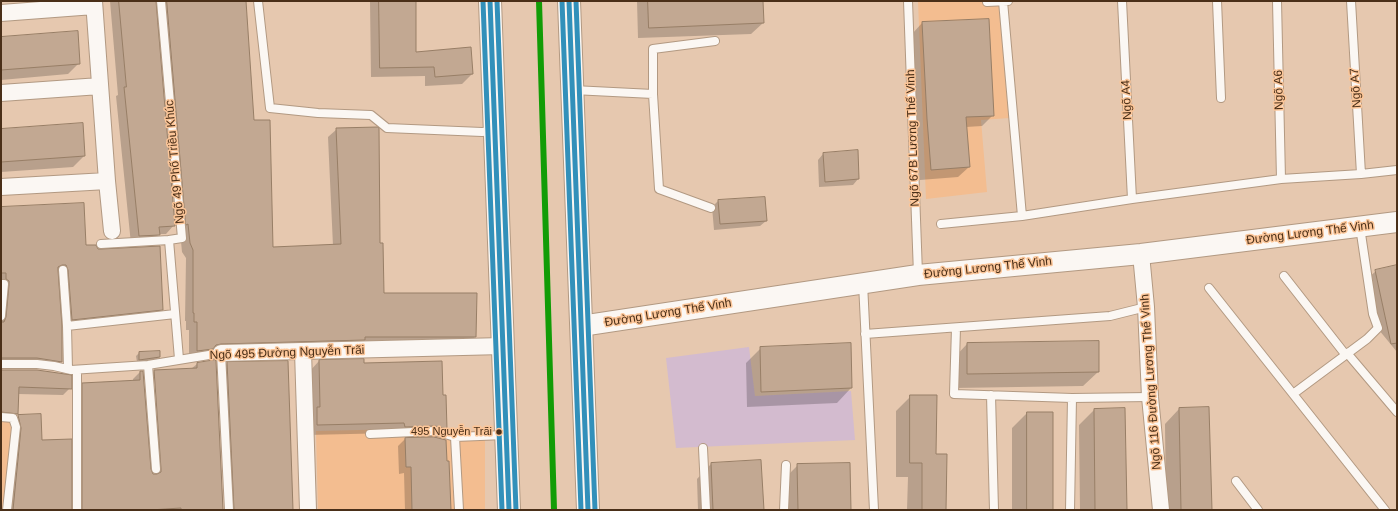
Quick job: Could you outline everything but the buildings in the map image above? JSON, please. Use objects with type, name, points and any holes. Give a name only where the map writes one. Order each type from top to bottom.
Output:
[{"type":"highway","points":[[490,1],[509,510]]},
{"type":"highway","points":[[569,1],[588,510]]},
{"type":"street","points":[[1,12],[94,3],[112,231]]},
{"type":"street","points":[[1,93],[100,86]]},
{"type":"street","points":[[1,187],[107,181]]},
{"type":"street","name":"Đường Lương Thế Vinh","points":[[581,326],[918,275],[1141,254],[1397,222]]},
{"type":"street","name":"Ngõ 116 Đường Lương Thế Vinh","points":[[1141,254],[1146,307],[1150,397],[1161,510]]},
{"type":"street","name":"Ngõ 495 Đường Nguyễn Trãi","points":[[221,353],[503,346]]},
{"type":"street","points":[[304,351],[308,510]]},
{"type":"lane","name":"Ngõ 49 Phố Triều Khúc","points":[[161,1],[182,238],[169,240],[179,360]]},
{"type":"lane","points":[[258,1],[270,108],[318,113],[371,115],[387,128],[482,132],[495,130]]},
{"type":"lane","name":"Ngõ 67B Lương Thế Vinh","points":[[908,1],[918,275]]},
{"type":"lane","points":[[1003,1],[1022,216]]},
{"type":"lane","points":[[987,2],[1008,1]]},
{"type":"lane","name":"Ngõ A4","points":[[1122,1],[1132,199]]},
{"type":"lane","points":[[1217,1],[1221,98]]},
{"type":"lane","name":"Ngõ A6","points":[[1277,1],[1281,179]]},
{"type":"lane","name":"Ngõ A7","points":[[1351,1],[1361,174]]},
{"type":"lane","points":[[711,208],[659,189],[653,94],[653,49],[715,41]]},
{"type":"lane","points":[[572,90],[653,94]]},
{"type":"lane","points":[[941,224],[1022,216],[1132,199],[1281,179],[1361,174],[1397,170]]},
{"type":"lane","points":[[1293,394],[1367,339],[1378,328],[1373,314],[1360,227]]},
{"type":"lane","points":[[101,244],[169,240]]},
{"type":"lane","points":[[63,270],[68,369]]},
{"type":"lane","points":[[1284,276],[1346,354],[1397,412]]},
{"type":"lane","points":[[863,283],[874,510]]},
{"type":"lane","points":[[1,284],[4,284],[1,316]]},
{"type":"lane","points":[[1209,288],[1385,510]]},
{"type":"lane","points":[[865,334],[1110,316],[1146,307]]},
{"type":"lane","points":[[67,326],[175,314]]},
{"type":"lane","points":[[956,328],[954,394],[1072,398],[1150,397]]},
{"type":"lane","points":[[221,353],[229,510]]},
{"type":"lane","name":"Ngõ 495 Đường Nguyễn Trãi","points":[[1,364],[37,364],[77,370],[148,365],[221,353]]},
{"type":"lane","points":[[148,365],[156,469]]},
{"type":"lane","points":[[77,370],[77,510]]},
{"type":"lane","points":[[991,395],[994,510]]},
{"type":"lane","points":[[1070,510],[1072,398]]},
{"type":"lane","points":[[1,417],[13,418],[16,427],[7,510]]},
{"type":"lane","points":[[370,434],[435,432],[455,437],[506,435]]},
{"type":"lane","points":[[455,437],[459,510]]},
{"type":"lane","points":[[703,448],[706,510]]},
{"type":"lane","points":[[784,510],[786,465]]},
{"type":"lane","points":[[1236,481],[1258,510]]},
{"type":"shaded area","points":[[918,1],[999,1],[1009,118],[981,120],[987,192],[926,199]]},
{"type":"shaded area","points":[[749,347],[755,396],[851,391],[855,440],[676,448],[666,358]]},
{"type":"shaded area","points":[[1,420],[9,420],[12,431],[3,510],[1,510]]},
{"type":"shaded area","points":[[402,429],[402,435],[485,430],[485,510],[318,510],[316,431]]},
{"type":"transit line","points":[[483,1],[502,510]]},
{"type":"transit line","points":[[490,1],[509,510]]},
{"type":"transit line","points":[[497,1],[516,510]]},
{"type":"transit line","points":[[539,1],[554,510]]},
{"type":"transit line","points":[[562,1],[581,510]]},
{"type":"transit line","points":[[569,1],[588,510]]},
{"type":"transit line","points":[[576,1],[595,510]]},
{"type":"place","name":"495 Nguyễn Trãi","points":[[499,432]]}]
